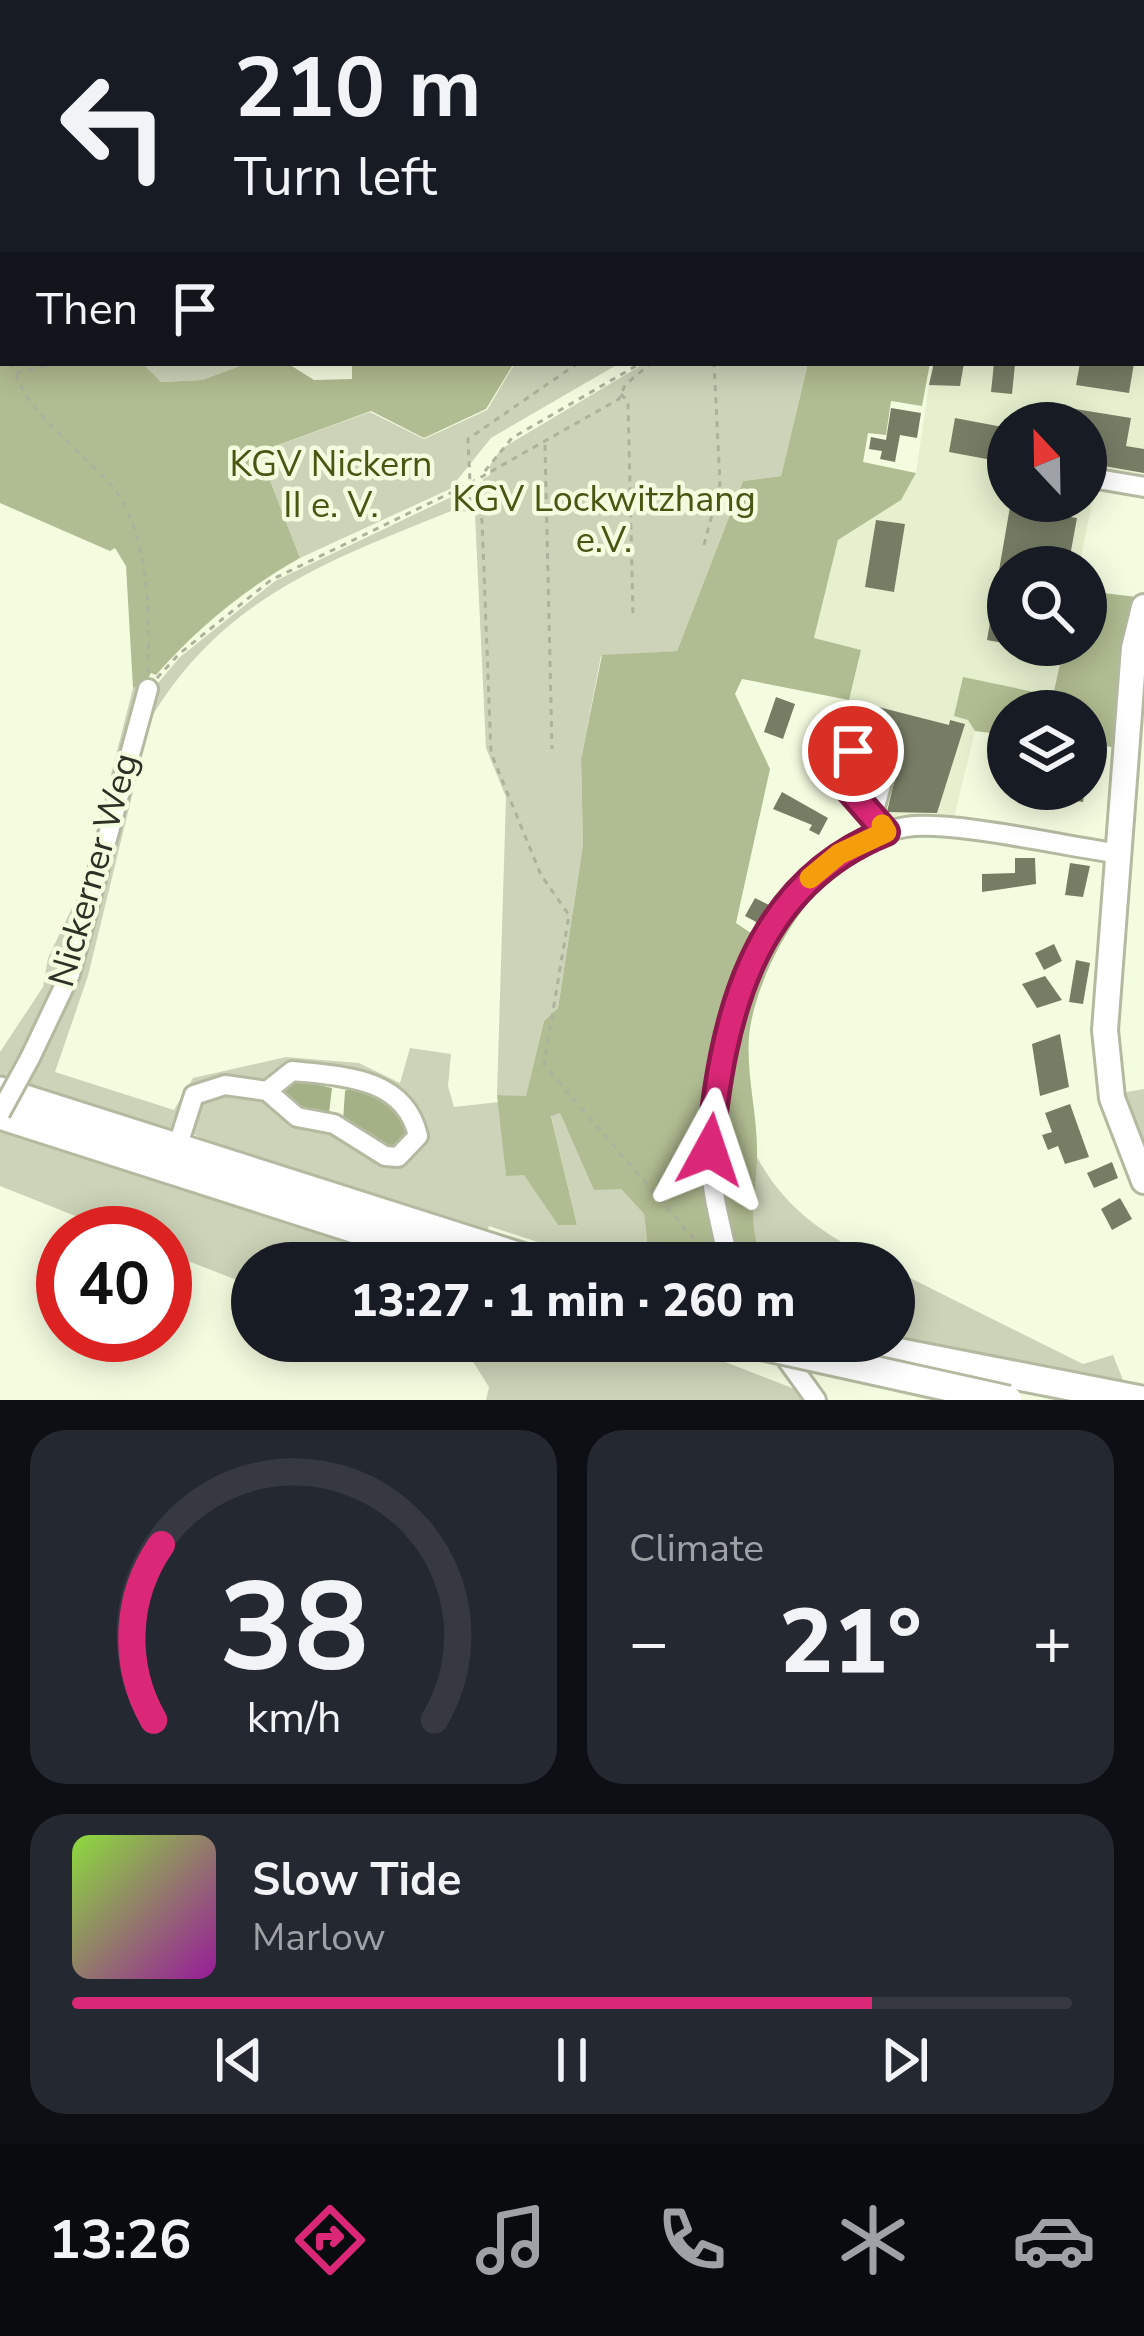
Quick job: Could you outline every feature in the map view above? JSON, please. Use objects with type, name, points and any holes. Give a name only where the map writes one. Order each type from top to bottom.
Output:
[{"type":"highway","points":[[0,1091],[469,1242]]},
{"type":"highway","points":[[0,1114],[396,1242]]},
{"type":"highway","points":[[915,1356],[1141,1400]]},
{"type":"highway","points":[[836,1362],[1008,1400]]},
{"type":"main road","points":[[1144,607],[1133,648],[1130,735],[1114,853],[1106,1064],[1118,1121],[1144,1181]]},
{"type":"street","points":[[1107,481],[1144,487]]},
{"type":"street","name":"Nickerner Weg","points":[[0,1114],[70,974],[148,688]]},
{"type":"street","points":[[873,813],[886,832]]},
{"type":"street","points":[[725,1242],[710,1150],[719,1051],[755,958],[788,900],[839,854],[886,832],[925,826],[1114,853]]},
{"type":"street","points":[[177,1148],[189,1105],[201,1089],[225,1085],[267,1091],[297,1117],[334,1124],[385,1156],[398,1157],[418,1136],[398,1098],[369,1082],[292,1071],[267,1091]]},
{"type":"street","points":[[788,1362],[815,1400]]},
{"type":"path","points":[[12,366],[22,396],[115,489],[129,518],[142,572],[148,688]]},
{"type":"path","points":[[14,374],[45,366]]},
{"type":"path","points":[[574,366],[468,439],[471,504],[482,520],[491,753],[541,875],[569,915],[544,1065],[697,1242]]},
{"type":"path","points":[[486,473],[487,464],[512,438],[636,366]]},
{"type":"path","points":[[148,688],[178,654],[271,580],[469,484],[545,441],[621,394],[647,366]]},
{"type":"path","points":[[704,545],[720,484],[714,366]]},
{"type":"path","points":[[621,394],[628,402],[633,616]]},
{"type":"path","points":[[545,441],[552,749]]},
{"type":"shaded area","points":[[0,366],[145,366],[161,382],[202,380],[240,366],[292,366],[314,380],[352,379],[352,366],[512,366],[486,409],[424,438],[371,411],[259,452],[300,558],[223,610],[156,675],[151,673],[144,686],[133,688],[126,566],[115,548],[110,551],[0,503]]},
{"type":"shaded area","points":[[807,366],[929,366],[922,406],[891,401],[886,435],[868,433],[863,462],[916,473],[901,500],[838,540],[814,638],[861,650],[849,700],[742,679],[735,694],[770,769],[736,923],[766,943],[789,905],[853,853],[861,849],[865,859],[843,870],[804,908],[773,959],[753,1012],[749,1051],[757,1140],[753,1219],[757,1242],[647,1242],[644,1214],[621,1189],[594,1190],[560,1113],[551,1116],[577,1225],[558,1225],[524,1175],[506,1176],[497,1095],[526,1096],[544,1021],[558,1008],[583,845],[581,759],[602,655],[677,651],[743,481],[781,476]]},
{"type":"shaded area","points":[[932,366],[1144,366],[1144,496],[1107,490],[1107,402],[987,402],[987,522],[1088,522],[1083,546],[987,546],[987,666],[1060,666],[1055,690],[1024,690],[963,678],[975,731],[953,822],[922,816],[873,832],[865,817],[827,794],[861,650],[814,639],[838,540],[901,500],[916,473]]},
{"type":"shaded area","points":[[1107,593],[1137,597],[1127,623],[1121,748],[1107,746],[1107,690],[1054,690],[1059,666],[1107,666]]},
{"type":"shaded area","points":[[963,677],[1025,690],[987,690],[987,732],[975,731],[968,720],[954,716]]},
{"type":"shaded area","points":[[287,1078],[332,1088],[329,1113],[320,1118],[290,1109],[279,1090]]},
{"type":"shaded area","points":[[356,1084],[396,1102],[413,1140],[386,1153],[343,1121],[345,1091]]},
{"type":"green space","points":[[145,366],[240,366],[202,380],[160,382]]},
{"type":"green space","name":"KGV Nickern II e. V.","points":[[513,366],[615,366],[491,438],[450,489],[300,558],[259,452],[370,412],[424,439],[487,410]]},
{"type":"green space","name":"KGV Lockwitzhang e.V.","points":[[640,366],[807,366],[781,476],[743,481],[677,651],[601,656],[581,759],[583,845],[558,1008],[544,1021],[526,1097],[497,1095],[506,797],[486,748],[475,515],[456,509],[284,587],[212,641],[180,676],[151,718],[88,976],[55,1072],[174,1110],[193,1078],[286,1057],[359,1063],[400,1083],[410,1048],[451,1054],[448,1086],[454,1107],[499,1102],[506,1176],[524,1174],[558,1225],[577,1225],[551,1115],[560,1113],[594,1189],[621,1189],[644,1214],[647,1242],[538,1242],[489,1226],[487,1232],[213,1145],[190,1132],[191,1109],[201,1093],[230,1087],[332,1136],[399,1159],[419,1142],[418,1123],[409,1106],[394,1092],[352,1073],[308,1066],[286,1070],[257,1086],[202,1087],[194,1092],[179,1128],[171,1130],[23,1085],[67,997],[86,940],[153,689],[180,657],[275,581],[451,497],[482,497],[490,465],[501,449]]},
{"type":"green space","points":[[144,686],[64,974],[10,1080],[0,1077],[0,1052],[43,987],[48,958],[83,885],[133,688]]},
{"type":"green space","points":[[1144,1089],[1144,1165],[1120,1093]]},
{"type":"green space","points":[[0,1129],[347,1242],[231,1242],[231,1278],[192,1263],[192,1206],[50,1206],[0,1186]]},
{"type":"green space","points":[[757,1157],[781,1193],[841,1242],[756,1242],[748,1215]]},
{"type":"green space","points":[[915,1280],[1083,1364],[1113,1355],[1131,1400],[915,1346]]},
{"type":"green space","points":[[473,1362],[725,1362],[805,1393],[810,1400],[486,1400],[489,1387]]},
{"type":"building","points":[[933,366],[963,366],[960,386],[929,385]]},
{"type":"building","points":[[994,366],[1015,366],[1012,394],[991,392]]},
{"type":"building","points":[[1079,366],[1134,366],[1129,393],[1076,385]]},
{"type":"building","points":[[891,408],[921,413],[917,438],[900,435],[895,462],[880,459],[882,451],[869,449],[871,437],[886,440]]},
{"type":"building","points":[[1107,414],[1131,418],[1126,446],[1144,449],[1144,473],[1107,467]]},
{"type":"building","points":[[955,418],[987,424],[987,459],[949,452]]},
{"type":"building","points":[[876,520],[905,524],[894,592],[865,587]]},
{"type":"building","points":[[1007,522],[1076,522],[1072,546],[1003,546]]},
{"type":"building","points":[[776,697],[795,704],[783,739],[764,732]]},
{"type":"building","points":[[851,700],[949,725],[950,720],[965,724],[937,813],[887,812],[901,753],[878,734],[842,732]]},
{"type":"building","points":[[782,792],[828,818],[819,835],[809,830],[812,825],[773,809]]},
{"type":"building","points":[[1015,858],[1035,858],[1036,884],[982,892],[982,874],[1015,873]]},
{"type":"building","points":[[1070,863],[1090,866],[1083,897],[1065,895]]},
{"type":"building","points":[[755,898],[769,905],[758,923],[745,916]]},
{"type":"building","points":[[1054,944],[1062,961],[1044,970],[1035,953]]},
{"type":"building","points":[[1076,960],[1090,963],[1083,1004],[1069,1002]]},
{"type":"building","points":[[1045,976],[1062,1000],[1037,1008],[1022,984]]},
{"type":"building","points":[[1060,1034],[1069,1087],[1040,1096],[1032,1044]]},
{"type":"building","points":[[1070,1104],[1089,1157],[1065,1164],[1058,1146],[1048,1150],[1042,1135],[1052,1132],[1045,1113]]},
{"type":"building","points":[[1112,1162],[1118,1178],[1094,1188],[1087,1173]]},
{"type":"building","points":[[1120,1198],[1132,1219],[1112,1230],[1101,1209]]},
{"type":"slow traffic","points":[[810,878],[839,854],[886,832],[882,825]]},
{"type":"route","points":[[710,1150],[719,1051],[775,920],[824,865],[886,832],[844,784],[843,772],[853,751]]}]
